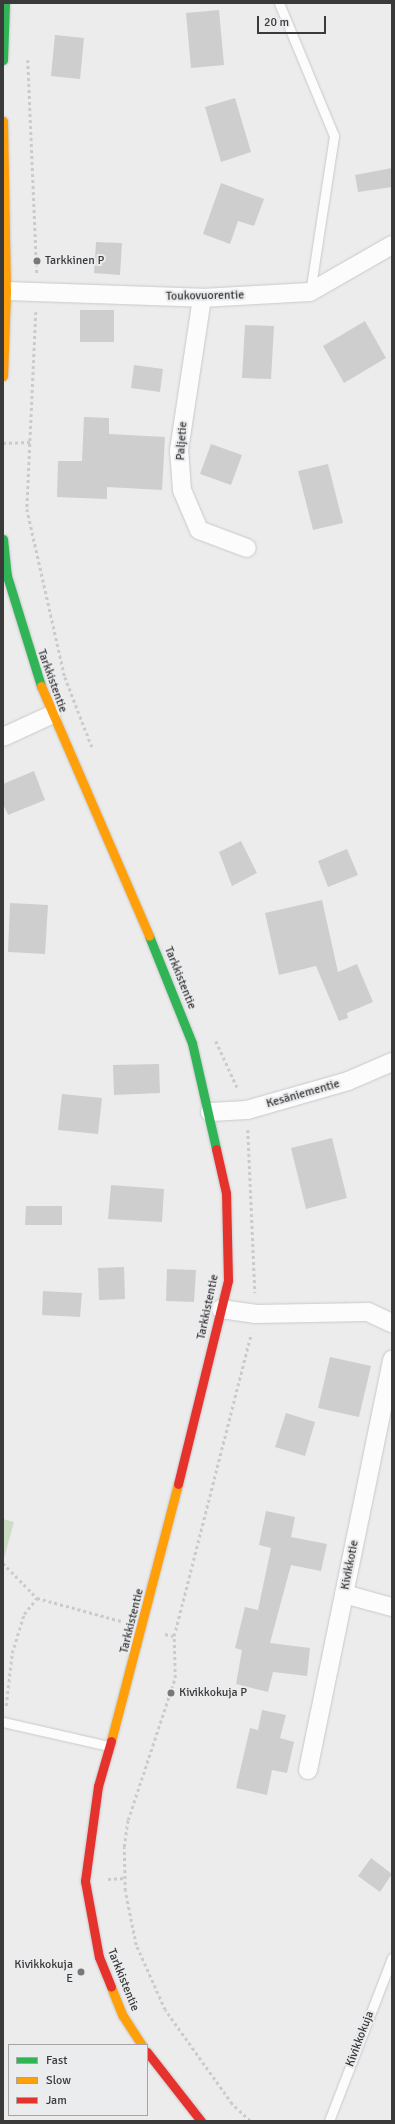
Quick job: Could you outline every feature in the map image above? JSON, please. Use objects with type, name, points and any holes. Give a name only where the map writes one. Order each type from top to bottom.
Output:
[{"type":"street","points":[[3,60],[5,3]]},
{"type":"street","points":[[3,121],[6,291],[3,376]]},
{"type":"street","name":"Toukovuorentie","points":[[6,291],[202,298],[310,292],[392,245]]},
{"type":"street","name":"Paljetie","points":[[202,298],[179,450],[182,490],[199,530],[246,548]]},
{"type":"street","name":"Tarkkistentie","points":[[3,539],[5,577],[51,715],[165,971],[192,1043],[210,1112],[226,1193],[228,1280],[143,1627],[109,1746],[88,1842],[85,1881],[99,1957],[123,2016],[141,2044]]},
{"type":"street","points":[[3,737],[51,715]]},
{"type":"street","name":"Kesäniementie","points":[[210,1112],[247,1110],[348,1081],[392,1062]]},
{"type":"street","points":[[221,1309],[255,1314],[368,1312],[392,1323]]},
{"type":"street","name":"Kivikkotie","points":[[308,1770],[392,1359]]},
{"type":"street","points":[[344,1594],[392,1607]]},
{"type":"street","points":[[148,2053],[201,2121]]},
{"type":"lane","points":[[279,3],[334,136],[310,292]]},
{"type":"lane","points":[[4,1717],[109,1746]]},
{"type":"lane","name":"Kivikkokuja","points":[[329,2121],[392,1958]]},
{"type":"path","points":[[27,56],[36,292],[31,442],[27,509],[65,676],[93,749]]},
{"type":"path","points":[[3,442],[31,442]]},
{"type":"path","points":[[215,1038],[247,1110],[255,1314],[174,1636],[175,1678],[128,1820],[125,1891],[136,1945],[165,2010],[232,2104],[250,2121]]},
{"type":"path","points":[[3,1563],[37,1598],[174,1636]]},
{"type":"path","points":[[4,1717],[12,1652],[24,1614],[37,1598]]},
{"type":"green space","points":[[3,1519],[14,1522],[3,1562]]},
{"type":"building","points":[[219,10],[224,65],[191,68],[186,13]]},
{"type":"building","points":[[55,35],[84,38],[80,79],[51,76]]},
{"type":"building","points":[[235,98],[251,152],[221,162],[205,107]]},
{"type":"building","points":[[392,168],[392,187],[358,192],[355,175]]},
{"type":"building","points":[[221,183],[264,199],[254,226],[238,221],[230,244],[203,234]]},
{"type":"building","points":[[96,242],[122,243],[120,275],[94,273]]},
{"type":"building","points":[[80,310],[114,310],[114,342],[80,342]]},
{"type":"building","points":[[365,321],[386,358],[344,383],[323,346]]},
{"type":"building","points":[[245,325],[274,326],[271,379],[242,378]]},
{"type":"building","points":[[134,365],[163,369],[160,392],[131,388]]},
{"type":"building","points":[[84,417],[109,418],[109,434],[165,437],[162,490],[107,487],[107,499],[57,497],[58,461],[82,461]]},
{"type":"building","points":[[211,444],[242,455],[231,485],[200,474]]},
{"type":"building","points":[[328,464],[343,523],[313,530],[298,471]]},
{"type":"building","points":[[34,771],[45,800],[8,815],[3,804],[3,784]]},
{"type":"building","points":[[241,841],[257,873],[232,886],[219,852]]},
{"type":"building","points":[[347,849],[358,875],[328,887],[318,861]]},
{"type":"building","points":[[322,900],[338,972],[357,964],[373,1002],[347,1013],[348,1018],[339,1021],[316,966],[279,975],[265,913]]},
{"type":"building","points":[[10,903],[48,905],[45,954],[8,952]]},
{"type":"building","points":[[159,1064],[160,1093],[114,1095],[113,1065]]},
{"type":"building","points":[[62,1094],[102,1098],[98,1134],[58,1130]]},
{"type":"building","points":[[332,1138],[347,1198],[306,1209],[291,1148]]},
{"type":"building","points":[[111,1185],[164,1189],[162,1222],[108,1219]]},
{"type":"building","points":[[26,1206],[62,1206],[62,1225],[25,1225]]},
{"type":"building","points":[[124,1267],[125,1299],[99,1300],[98,1268]]},
{"type":"building","points":[[167,1269],[196,1270],[194,1302],[166,1301]]},
{"type":"building","points":[[43,1291],[82,1293],[80,1317],[42,1315]]},
{"type":"building","points":[[330,1357],[371,1366],[359,1417],[318,1408]]},
{"type":"building","points":[[286,1413],[315,1422],[305,1456],[275,1447]]},
{"type":"building","points":[[266,1511],[295,1517],[291,1537],[327,1544],[321,1571],[291,1565],[270,1643],[310,1648],[307,1676],[273,1672],[268,1692],[236,1684],[242,1650],[235,1648],[245,1607],[258,1610],[271,1548],[259,1545]]},
{"type":"building","points":[[262,1710],[286,1715],[280,1738],[294,1742],[287,1773],[272,1770],[267,1795],[236,1788],[250,1728],[258,1730]]},
{"type":"building","points":[[371,1858],[392,1874],[380,1892],[358,1876]]},
{"type":"traffic: fast","points":[[3,60],[5,3]]},
{"type":"traffic: fast","points":[[3,539],[7,576],[41,686]]},
{"type":"traffic: fast","points":[[149,936],[192,1043],[216,1149]]},
{"type":"traffic: slow","points":[[3,121],[6,291],[3,376]]},
{"type":"traffic: slow","points":[[41,686],[149,936]]},
{"type":"traffic: slow","points":[[111,1741],[178,1484]]},
{"type":"traffic: slow","points":[[111,1987],[123,2016],[141,2044]]},
{"type":"traffic: jam","points":[[178,1484],[228,1280],[226,1193],[216,1149]]},
{"type":"traffic: jam","points":[[111,1741],[98,1786],[85,1881],[99,1957],[111,1987]]},
{"type":"traffic: jam","points":[[148,2053],[201,2121]]},
{"type":"place","name":"Tarkkinen P","points":[[37,261]]},
{"type":"place","name":"Kivikkokuja P","points":[[171,1693]]},
{"type":"place","name":"Kivikkokuja E","points":[[81,1972]]}]
